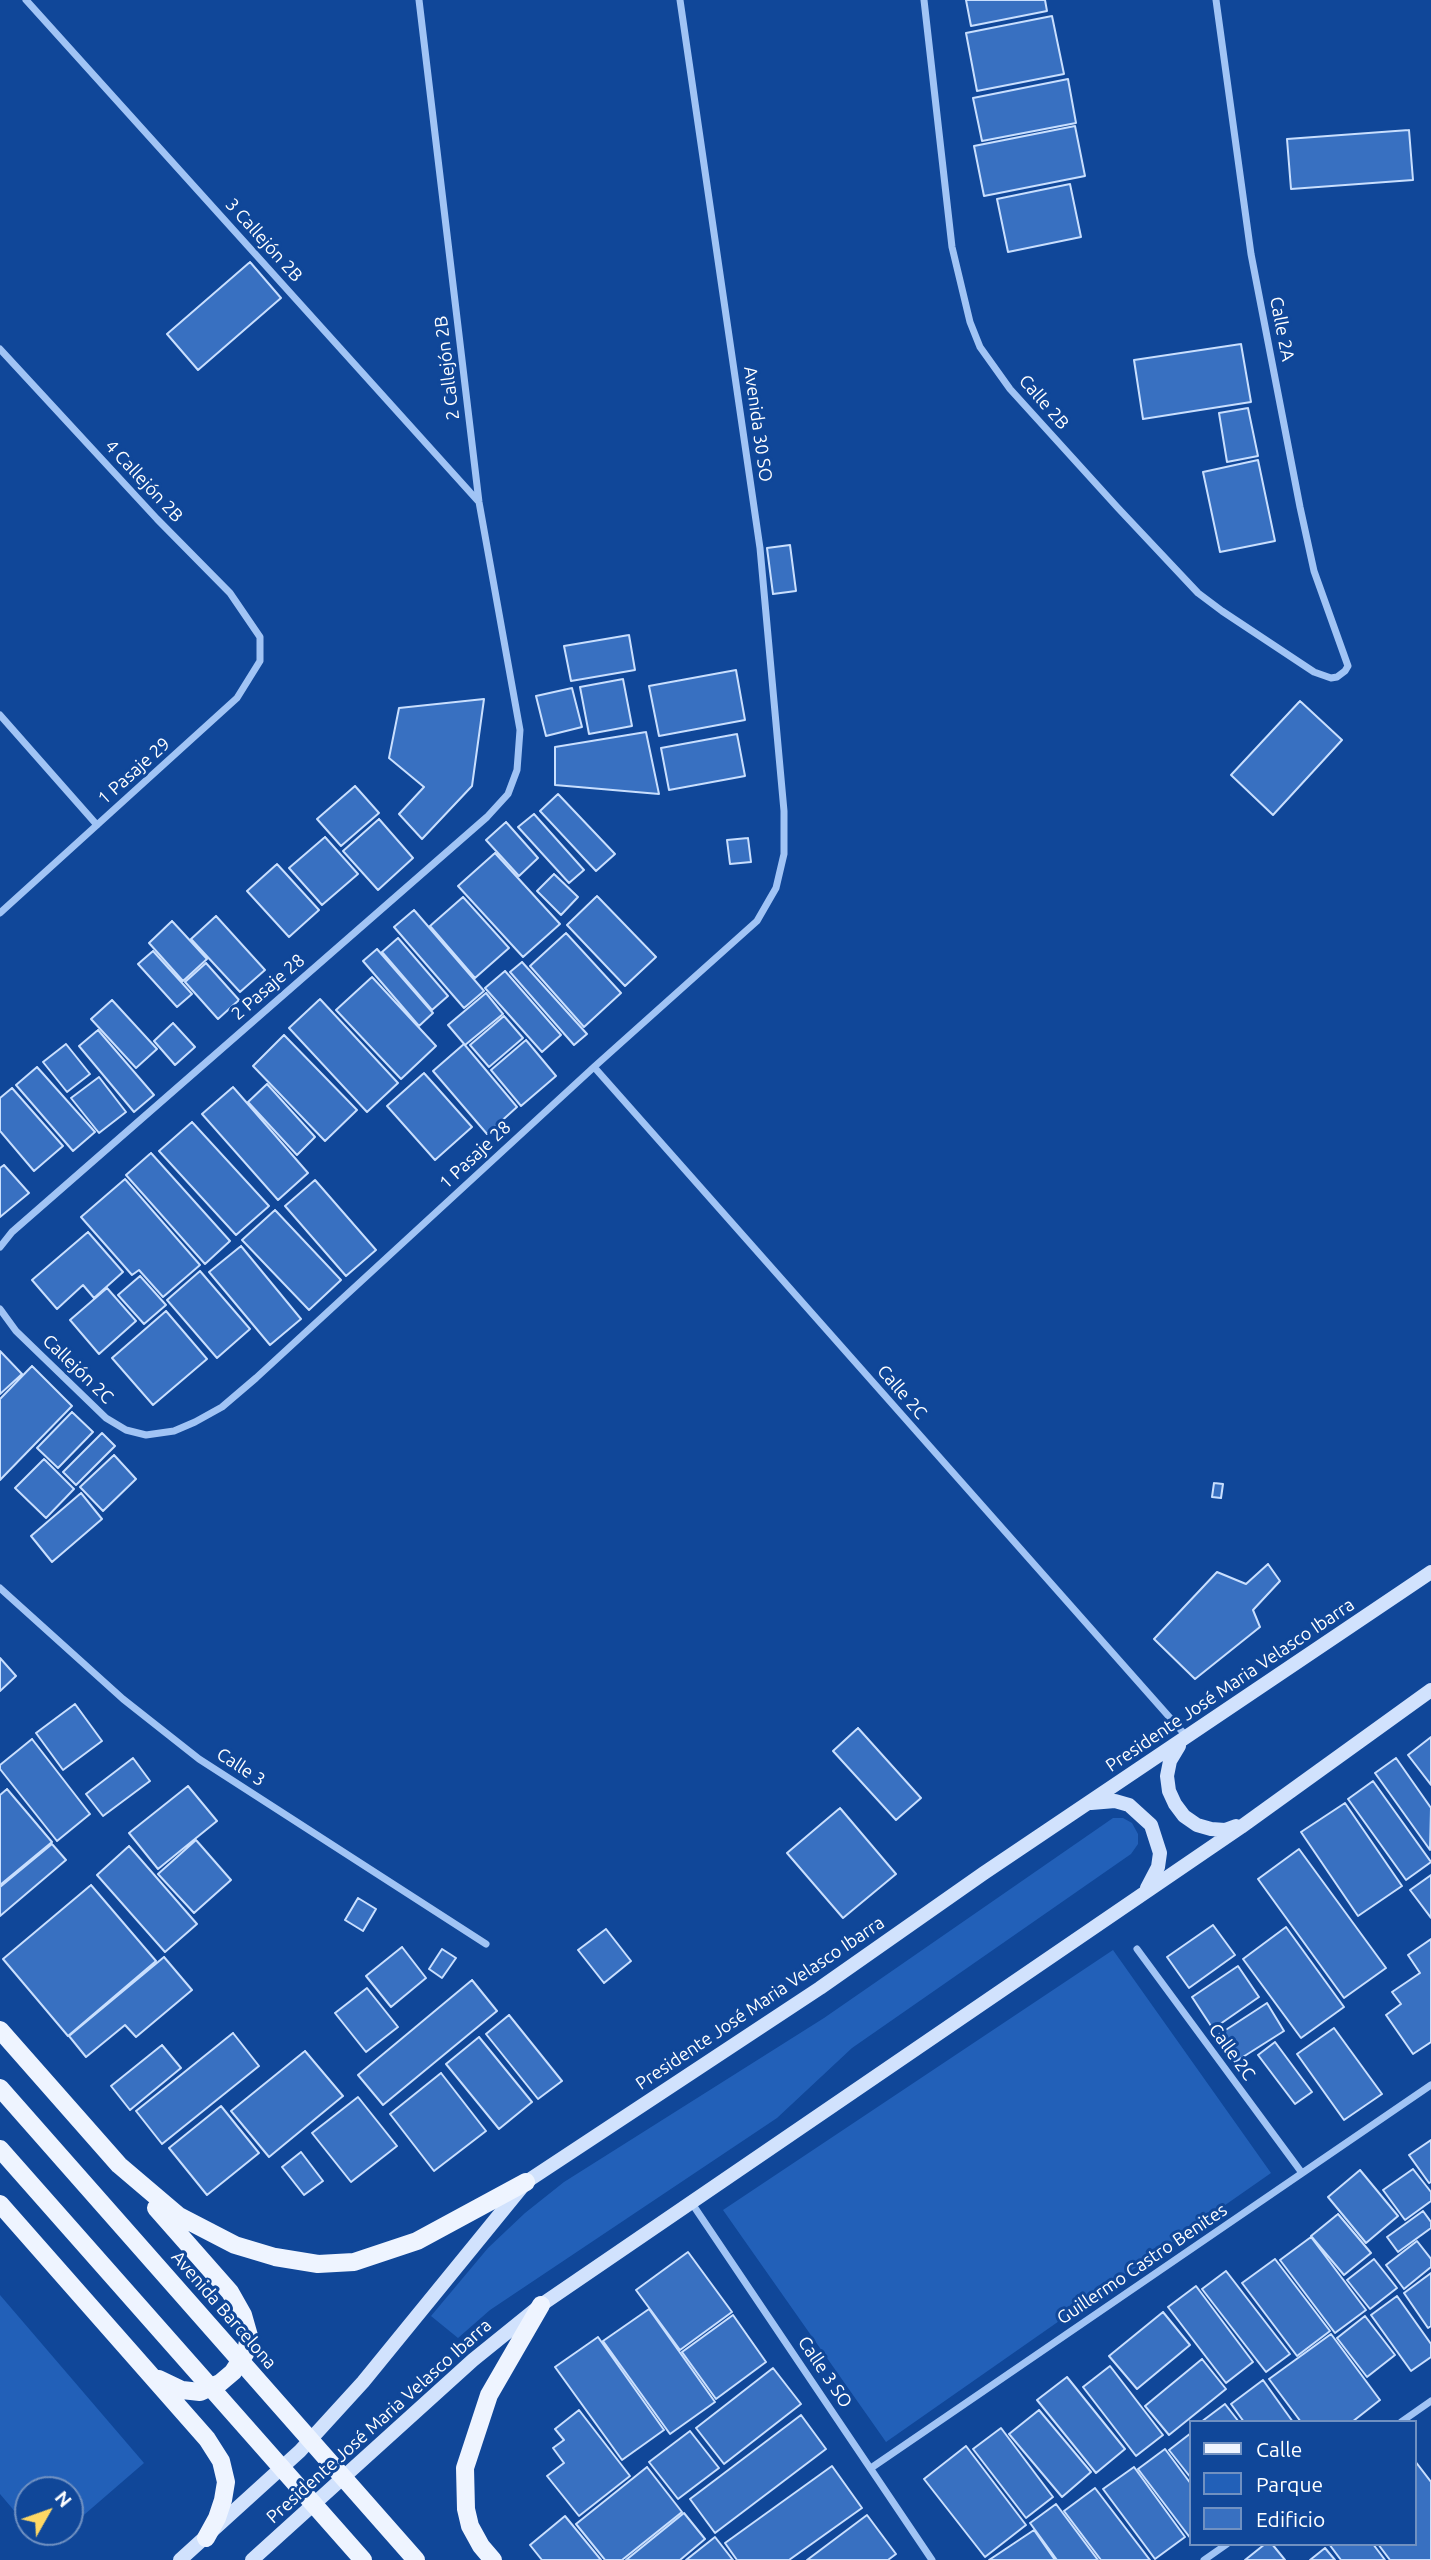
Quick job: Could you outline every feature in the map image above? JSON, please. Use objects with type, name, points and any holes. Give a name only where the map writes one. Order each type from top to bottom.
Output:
[{"type":"main road","name":"Presidente José Maria Velasco Ibarra","points":[[185,2556],[300,2451],[356,2390],[526,2182],[820,1988],[1431,1572]]},
{"type":"main road","name":"Presidente José Maria Velasco Ibarra","points":[[252,2560],[473,2360],[541,2305],[1241,1827],[1431,1690]]},
{"type":"main road","points":[[1187,1737],[1170,1761],[1167,1776],[1169,1791],[1175,1804],[1190,1820],[1211,1829],[1241,1827]]},
{"type":"main road","points":[[1086,1805],[1100,1801],[1129,1805],[1151,1825],[1160,1853],[1153,1881],[1144,1892]]},
{"type":"main road","points":[[0,2030],[230,2292],[243,2315],[249,2336],[246,2352],[233,2372],[220,2383],[200,2392],[182,2390],[167,2384],[145,2368]]},
{"type":"main road","name":"Avenida Barcelona","points":[[0,2088],[416,2560]]},
{"type":"main road","points":[[0,2149],[363,2560]]},
{"type":"main road","points":[[119,2165],[178,2216],[208,2232],[235,2245],[318,2264],[354,2262],[418,2241],[526,2182]]},
{"type":"main road","points":[[0,2204],[207,2439],[221,2461],[226,2482],[223,2500],[206,2538]]},
{"type":"main road","points":[[493,2560],[470,2526],[466,2509],[465,2468],[489,2395],[541,2305]]},
{"type":"street","name":"3 Callejón 2B","points":[[26,0],[479,502]]},
{"type":"street","name":"2 Callejón 2B","points":[[419,0],[479,502],[520,730]]},
{"type":"street","name":"Avenida 30 SO","points":[[680,0],[760,548],[784,811],[784,854]]},
{"type":"street","name":"Calle 2B","points":[[924,0],[952,247],[970,322],[980,347],[1010,389],[1198,593],[1314,672],[1331,678],[1342,676],[1348,666],[1346,657]]},
{"type":"street","name":"Calle 2A","points":[[1216,0],[1251,254],[1300,507],[1314,571],[1346,657]]},
{"type":"street","name":"4 Callejón 2B","points":[[0,349],[230,593],[260,637]]},
{"type":"street","name":"1 Pasaje 29","points":[[0,913],[237,698],[260,661],[260,637]]},
{"type":"street","points":[[0,715],[97,825]]},
{"type":"street","name":"2 Pasaje 28","points":[[0,1247],[12,1232],[487,817],[508,794],[517,770],[520,730]]},
{"type":"street","name":"1 Pasaje 28","points":[[146,1435],[174,1432],[222,1407],[256,1378],[757,921],[776,888],[784,854]]},
{"type":"street","name":"Calle 2C","points":[[594,1067],[1187,1737]]},
{"type":"street","name":"Callejón 2C","points":[[0,1309],[16,1331],[106,1418],[126,1430],[146,1435]]},
{"type":"street","name":"Calle 3","points":[[0,1588],[123,1699],[199,1759],[486,1944]]},
{"type":"street","name":"Calle 2C","points":[[1137,1949],[1302,2174]]},
{"type":"street","name":"Guillermo Castro Benites","points":[[871,2468],[1431,2085]]},
{"type":"street","name":"Calle 3 SO","points":[[691,2202],[932,2560]]},
{"type":"street","points":[[1404,2420],[1431,2401]]},
{"type":"street","points":[[1204,2560],[1224,2546]]},
{"type":"green space","points":[[1113,1818],[1123,1818],[1132,1823],[1138,1834],[1138,1844],[1131,1854],[852,2048],[777,2118],[490,2310],[458,2338],[431,2316],[488,2248],[525,2213],[564,2182],[824,2018]]},
{"type":"green space","points":[[1113,1950],[1271,2173],[886,2442],[723,2210]]},
{"type":"green space","points":[[0,2295],[144,2463],[84,2515],[84,2476],[14,2476],[14,2510],[0,2494]]},
{"type":"building","points":[[966,0],[1045,0],[1047,11],[971,26]]},
{"type":"building","points":[[1052,16],[1064,74],[977,91],[966,33]]},
{"type":"building","points":[[1068,79],[1076,123],[982,141],[973,98]]},
{"type":"building","points":[[1075,126],[1085,176],[984,196],[974,146]]},
{"type":"building","points":[[1409,130],[1413,180],[1291,189],[1287,139]]},
{"type":"building","points":[[1070,184],[1081,237],[1008,252],[997,199]]},
{"type":"building","points":[[250,262],[281,298],[198,370],[167,334]]},
{"type":"building","points":[[1241,344],[1251,402],[1143,419],[1134,360]]},
{"type":"building","points":[[1248,408],[1258,456],[1227,462],[1219,413]]},
{"type":"building","points":[[1258,460],[1275,541],[1220,552],[1203,472]]},
{"type":"building","points":[[790,545],[796,591],[773,594],[767,548]]},
{"type":"building","points":[[629,635],[635,670],[571,681],[564,646]]},
{"type":"building","points":[[736,670],[745,720],[659,736],[649,686]]},
{"type":"building","points":[[623,679],[632,726],[589,734],[580,687]]},
{"type":"building","points":[[572,688],[582,727],[546,736],[536,696]]},
{"type":"building","points":[[484,699],[472,786],[422,839],[399,814],[424,787],[389,758],[399,708]]},
{"type":"building","points":[[1300,701],[1342,740],[1273,815],[1231,775]]},
{"type":"building","points":[[646,732],[659,794],[555,785],[555,747]]},
{"type":"building","points":[[737,734],[745,776],[669,790],[661,748]]},
{"type":"building","points":[[355,786],[379,813],[341,846],[317,819]]},
{"type":"building","points":[[558,794],[615,854],[596,871],[540,811]]},
{"type":"building","points":[[534,814],[584,870],[569,883],[518,827]]},
{"type":"building","points":[[379,819],[413,858],[378,890],[343,851]]},
{"type":"building","points":[[506,822],[538,858],[519,876],[486,840]]},
{"type":"building","points":[[325,837],[358,874],[322,905],[289,868]]},
{"type":"building","points":[[748,838],[751,862],[730,864],[727,840]]},
{"type":"building","points":[[495,853],[560,924],[523,957],[458,886]]},
{"type":"building","points":[[277,864],[319,910],[289,937],[247,891]]},
{"type":"building","points":[[554,874],[578,897],[561,915],[537,891]]},
{"type":"building","points":[[597,896],[656,957],[625,986],[567,925]]},
{"type":"building","points":[[463,897],[509,948],[475,978],[430,926]]},
{"type":"building","points":[[414,910],[484,991],[464,1008],[394,927]]},
{"type":"building","points":[[216,916],[265,970],[240,992],[191,939]]},
{"type":"building","points":[[172,921],[207,959],[183,981],[149,943]]},
{"type":"building","points":[[566,933],[621,993],[584,1027],[530,966]]},
{"type":"building","points":[[398,938],[448,996],[432,1010],[382,952]]},
{"type":"building","points":[[377,949],[433,1013],[419,1026],[363,961]]},
{"type":"building","points":[[153,951],[192,994],[177,1007],[138,964]]},
{"type":"building","points":[[522,962],[587,1034],[574,1045],[510,972]]},
{"type":"building","points":[[206,963],[239,1000],[218,1019],[185,982]]},
{"type":"building","points":[[505,971],[561,1035],[542,1052],[485,988]]},
{"type":"building","points":[[372,977],[436,1046],[401,1079],[336,1010]]},
{"type":"building","points":[[486,993],[503,1014],[465,1045],[448,1025]]},
{"type":"building","points":[[320,999],[398,1083],[367,1112],[289,1028]]},
{"type":"building","points":[[112,1000],[157,1049],[136,1068],[91,1019]]},
{"type":"building","points":[[504,1016],[523,1038],[489,1067],[470,1045]]},
{"type":"building","points":[[173,1023],[195,1047],[175,1065],[154,1041]]},
{"type":"building","points":[[98,1030],[154,1095],[134,1112],[79,1046]]},
{"type":"building","points":[[284,1035],[357,1110],[325,1141],[253,1066]]},
{"type":"building","points":[[526,1040],[556,1076],[521,1106],[491,1070]]},
{"type":"building","points":[[66,1044],[90,1074],[67,1092],[43,1062]]},
{"type":"building","points":[[464,1044],[517,1107],[487,1134],[433,1071]]},
{"type":"building","points":[[37,1067],[95,1132],[73,1151],[16,1085]]},
{"type":"building","points":[[424,1073],[472,1127],[435,1160],[387,1106]]},
{"type":"building","points":[[99,1077],[126,1112],[99,1133],[71,1098]]},
{"type":"building","points":[[267,1084],[315,1137],[297,1155],[248,1102]]},
{"type":"building","points":[[233,1087],[308,1173],[278,1200],[202,1114]]},
{"type":"building","points":[[12,1088],[63,1146],[34,1171],[0,1131],[0,1098]]},
{"type":"building","points":[[192,1122],[269,1206],[236,1235],[159,1151]]},
{"type":"building","points":[[151,1153],[230,1241],[205,1264],[126,1175]]},
{"type":"building","points":[[4,1165],[29,1193],[0,1217],[0,1168]]},
{"type":"building","points":[[125,1179],[200,1265],[163,1297],[139,1270],[132,1275],[81,1217]]},
{"type":"building","points":[[315,1180],[376,1250],[346,1276],[285,1206]]},
{"type":"building","points":[[275,1210],[341,1280],[309,1310],[242,1240]]},
{"type":"building","points":[[88,1232],[123,1272],[94,1298],[83,1285],[57,1309],[32,1280]]},
{"type":"building","points":[[241,1246],[301,1319],[270,1345],[209,1272]]},
{"type":"building","points":[[200,1271],[250,1329],[217,1358],[167,1300]]},
{"type":"building","points":[[140,1276],[166,1305],[144,1324],[118,1295]]},
{"type":"building","points":[[107,1288],[136,1321],[99,1354],[70,1320]]},
{"type":"building","points":[[166,1311],[207,1359],[153,1405],[112,1358]]},
{"type":"building","points":[[0,1351],[22,1374],[0,1394]]},
{"type":"building","points":[[32,1366],[72,1406],[0,1480],[0,1399]]},
{"type":"building","points":[[72,1412],[93,1432],[58,1468],[37,1448]]},
{"type":"building","points":[[102,1433],[115,1446],[76,1485],[63,1472]]},
{"type":"building","points":[[114,1455],[136,1479],[103,1511],[80,1487]]},
{"type":"building","points":[[44,1459],[74,1489],[46,1518],[15,1488]]},
{"type":"building","points":[[1214,1483],[1223,1484],[1221,1498],[1212,1497]]},
{"type":"building","points":[[81,1493],[102,1519],[52,1562],[31,1536]]},
{"type":"building","points":[[1268,1564],[1280,1581],[1253,1610],[1260,1627],[1195,1679],[1154,1639],[1217,1572],[1246,1584]]},
{"type":"building","points":[[0,1658],[16,1676],[0,1691]]},
{"type":"building","points":[[75,1704],[102,1741],[63,1770],[36,1733]]},
{"type":"building","points":[[858,1728],[921,1798],[896,1820],[833,1751]]},
{"type":"building","points":[[1431,1737],[1431,1785],[1408,1755]]},
{"type":"building","points":[[32,1739],[90,1814],[57,1841],[0,1769],[0,1765]]},
{"type":"building","points":[[133,1758],[150,1781],[103,1816],[86,1794]]},
{"type":"building","points":[[1396,1758],[1431,1808],[1430,1850],[1375,1773]]},
{"type":"building","points":[[1373,1781],[1431,1862],[1406,1880],[1348,1799]]},
{"type":"building","points":[[188,1786],[217,1821],[158,1869],[129,1833]]},
{"type":"building","points":[[7,1789],[52,1842],[0,1885],[0,1795]]},
{"type":"building","points":[[1345,1803],[1402,1886],[1358,1916],[1301,1832]]},
{"type":"building","points":[[840,1808],[896,1874],[843,1918],[787,1853]]},
{"type":"building","points":[[196,1840],[231,1880],[194,1913],[158,1874]]},
{"type":"building","points":[[52,1844],[66,1860],[0,1916],[0,1887]]},
{"type":"building","points":[[129,1846],[197,1924],[165,1952],[97,1875]]},
{"type":"building","points":[[1299,1849],[1386,1968],[1344,1998],[1258,1879]]},
{"type":"building","points":[[1431,1875],[1431,1918],[1410,1890]]},
{"type":"building","points":[[91,1885],[156,1961],[68,2036],[3,1959]]},
{"type":"building","points":[[358,1898],[376,1909],[363,1931],[345,1920]]},
{"type":"building","points":[[1213,1925],[1235,1955],[1189,1988],[1167,1957]]},
{"type":"building","points":[[1286,1927],[1344,2007],[1301,2038],[1243,1959]]},
{"type":"building","points":[[606,1929],[631,1961],[604,1983],[578,1950]]},
{"type":"building","points":[[1431,1939],[1431,2042],[1413,2054],[1386,2015],[1401,2004],[1392,1992],[1420,1973],[1408,1955]]},
{"type":"building","points":[[402,1947],[426,1978],[391,2007],[366,1976]]},
{"type":"building","points":[[442,1949],[456,1958],[442,1978],[429,1969]]},
{"type":"building","points":[[164,1957],[192,1990],[136,2037],[125,2025],[86,2057],[69,2036]]},
{"type":"building","points":[[1238,1966],[1259,1997],[1213,2029],[1192,1997]]},
{"type":"building","points":[[472,1980],[497,2011],[383,2105],[358,2075]]},
{"type":"building","points":[[367,1988],[398,2027],[366,2052],[335,2013]]},
{"type":"building","points":[[1267,2003],[1284,2031],[1235,2062],[1218,2035]]},
{"type":"building","points":[[509,2015],[562,2081],[538,2099],[486,2034]]},
{"type":"building","points":[[1334,2028],[1382,2094],[1344,2120],[1297,2054]]},
{"type":"building","points":[[233,2033],[259,2066],[162,2144],[136,2111]]},
{"type":"building","points":[[479,2037],[532,2102],[499,2129],[446,2064]]},
{"type":"building","points":[[1275,2042],[1312,2092],[1295,2104],[1258,2055]]},
{"type":"building","points":[[162,2045],[181,2068],[130,2110],[111,2086]]},
{"type":"building","points":[[305,2051],[343,2096],[269,2157],[231,2111]]},
{"type":"building","points":[[441,2073],[486,2131],[434,2171],[390,2114]]},
{"type":"building","points":[[358,2097],[397,2146],[351,2182],[312,2133]]},
{"type":"building","points":[[221,2106],[259,2153],[207,2195],[169,2148]]},
{"type":"building","points":[[1431,2140],[1431,2182],[1429,2183],[1409,2155]]},
{"type":"building","points":[[301,2152],[323,2181],[304,2195],[282,2167]]},
{"type":"building","points":[[1413,2169],[1431,2192],[1431,2201],[1405,2220],[1383,2190]]},
{"type":"building","points":[[1360,2170],[1398,2216],[1366,2243],[1328,2197]]},
{"type":"building","points":[[1423,2211],[1431,2222],[1431,2228],[1398,2252],[1387,2237]]},
{"type":"building","points":[[1338,2214],[1371,2253],[1344,2275],[1311,2236]]},
{"type":"building","points":[[1311,2237],[1366,2310],[1335,2333],[1280,2260]]},
{"type":"building","points":[[1417,2241],[1431,2259],[1431,2267],[1404,2289],[1386,2265]]},
{"type":"building","points":[[688,2252],[732,2312],[680,2350],[636,2290]]},
{"type":"building","points":[[1275,2259],[1330,2331],[1297,2356],[1242,2283]]},
{"type":"building","points":[[1374,2259],[1397,2288],[1370,2309],[1347,2280]]},
{"type":"building","points":[[1226,2271],[1290,2354],[1266,2372],[1202,2289]]},
{"type":"building","points":[[1431,2273],[1431,2326],[1428,2328],[1404,2293]]},
{"type":"building","points":[[1196,2286],[1253,2362],[1226,2383],[1168,2307]]},
{"type":"building","points":[[1397,2296],[1431,2344],[1431,2357],[1411,2371],[1371,2315]]},
{"type":"building","points":[[649,2309],[715,2402],[670,2434],[603,2341]]},
{"type":"building","points":[[1163,2312],[1190,2345],[1137,2389],[1109,2356]]},
{"type":"building","points":[[733,2315],[766,2362],[716,2399],[682,2352]]},
{"type":"building","points":[[1365,2316],[1395,2355],[1367,2377],[1337,2338]]},
{"type":"building","points":[[1331,2334],[1380,2400],[1355,2420],[1300,2420],[1269,2379]]},
{"type":"building","points":[[598,2337],[664,2430],[622,2460],[555,2367]]},
{"type":"building","points":[[1202,2359],[1226,2389],[1169,2435],[1145,2406]]},
{"type":"building","points":[[1110,2366],[1163,2435],[1136,2456],[1083,2387]]},
{"type":"building","points":[[773,2368],[801,2404],[724,2464],[696,2428]]},
{"type":"building","points":[[1067,2377],[1125,2449],[1096,2473],[1037,2400]]},
{"type":"building","points":[[1263,2380],[1292,2420],[1243,2420],[1231,2404]]},
{"type":"building","points":[[1225,2404],[1237,2420],[1204,2420]]},
{"type":"building","points":[[579,2410],[630,2476],[579,2516],[547,2476],[564,2463],[553,2448],[564,2440],[555,2429]]},
{"type":"building","points":[[1039,2410],[1091,2472],[1062,2497],[1009,2434]]},
{"type":"building","points":[[801,2415],[826,2449],[715,2533],[690,2499]]},
{"type":"building","points":[[1001,2428],[1053,2497],[1026,2518],[973,2449]]},
{"type":"building","points":[[690,2431],[719,2468],[678,2499],[649,2462]]},
{"type":"building","points":[[1190,2434],[1190,2477],[1169,2450]]},
{"type":"building","points":[[966,2446],[1026,2525],[985,2557],[924,2479]]},
{"type":"building","points":[[1165,2449],[1190,2483],[1190,2538],[1138,2469]]},
{"type":"building","points":[[1417,2464],[1431,2482],[1431,2560],[1390,2560],[1380,2546],[1417,2546]]},
{"type":"building","points":[[832,2466],[862,2508],[789,2560],[737,2560],[725,2543]]},
{"type":"building","points":[[647,2467],[682,2512],[622,2560],[605,2560],[576,2524]]},
{"type":"building","points":[[1134,2467],[1185,2537],[1155,2559],[1103,2489]]},
{"type":"building","points":[[1095,2488],[1150,2560],[1101,2560],[1064,2511]]},
{"type":"building","points":[[1056,2504],[1098,2560],[1057,2560],[1030,2523]]},
{"type":"building","points":[[684,2513],[705,2539],[680,2560],[626,2560]]},
{"type":"building","points":[[867,2515],[896,2554],[888,2560],[807,2560]]},
{"type":"building","points":[[565,2516],[601,2560],[542,2560],[530,2545]]},
{"type":"building","points":[[1034,2530],[1055,2560],[989,2560]]},
{"type":"building","points":[[715,2537],[733,2560],[686,2560]]},
{"type":"building","points":[[1262,2546],[1274,2546],[1285,2560],[1245,2560]]},
{"type":"building","points":[[1330,2546],[1374,2546],[1385,2560],[1341,2560]]},
{"type":"building","points":[[1325,2548],[1335,2560],[1310,2560]]}]
